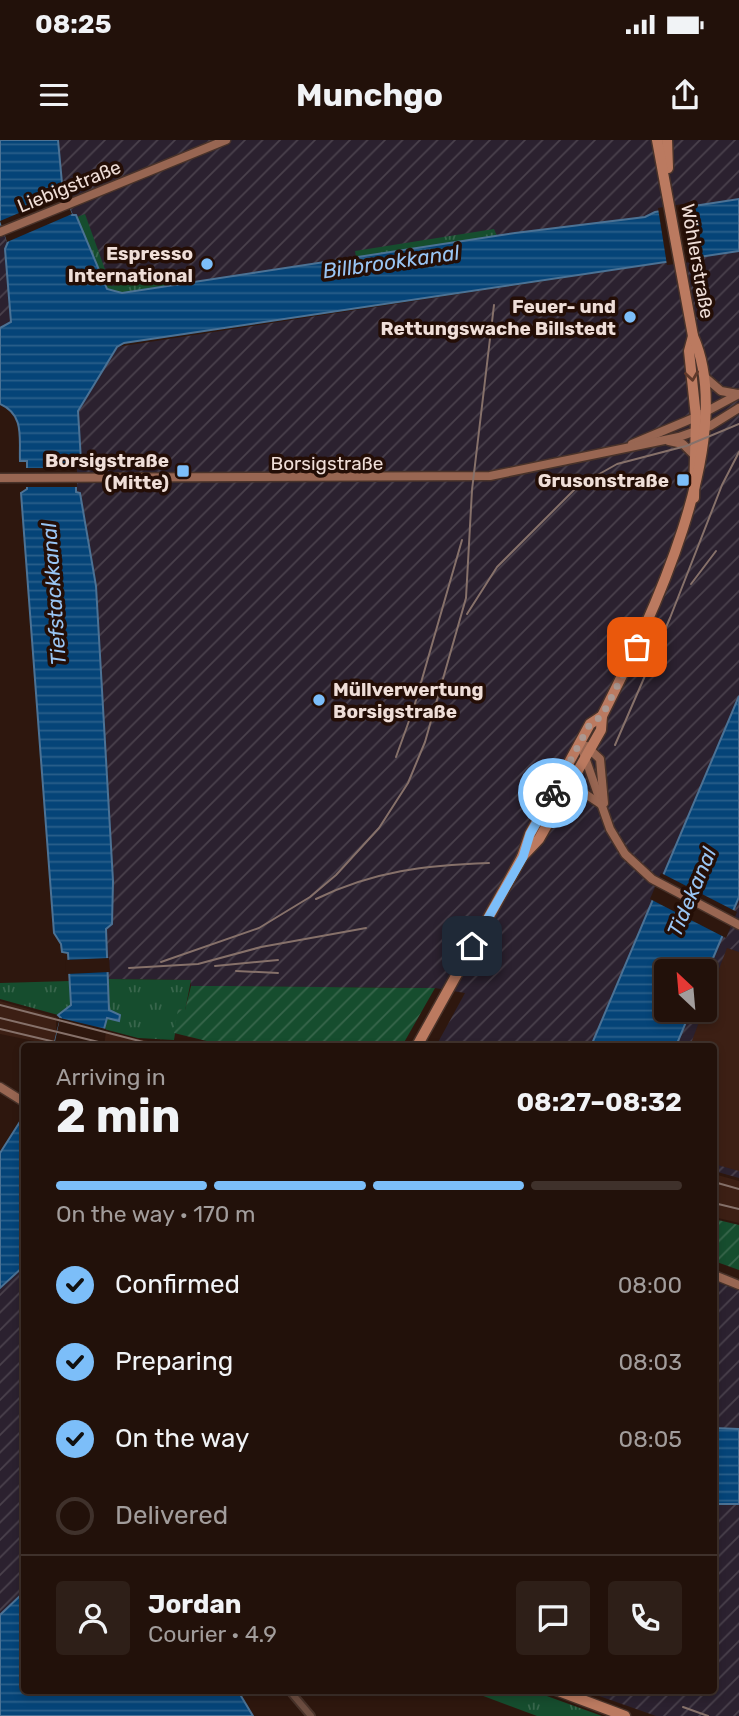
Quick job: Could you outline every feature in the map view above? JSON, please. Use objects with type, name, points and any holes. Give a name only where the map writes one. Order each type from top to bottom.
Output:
[{"type":"main road","name":"Liebigstraße","points":[[1,232],[226,140]]},
{"type":"main road","name":"Wöhlerstraße","points":[[657,140],[669,193],[693,335],[701,349],[710,426]]},
{"type":"main road","name":"Wöhlerstraße","points":[[667,140],[669,193]]},
{"type":"main road","name":"Wöhlerstraße","points":[[693,335],[689,351],[696,417]]},
{"type":"main road","points":[[706,378],[721,391],[738,394]]},
{"type":"main road","name":"Borsigstraße","points":[[626,446],[696,417],[738,394]]},
{"type":"main road","name":"Borsigstraße","points":[[0,478],[491,476],[626,446],[666,440],[710,426],[739,408]]},
{"type":"main road","points":[[694,498],[696,417]]},
{"type":"main road","points":[[419,1043],[523,857],[539,839],[563,800],[601,730],[602,716],[675,562],[694,498],[705,472],[710,426]]},
{"type":"main road","points":[[666,440],[683,444],[695,456]]},
{"type":"main road","points":[[523,857],[530,834],[590,724],[602,716]]},
{"type":"main road","points":[[580,743],[589,754],[615,839],[632,861],[652,879],[738,925]]},
{"type":"main road","points":[[563,800],[584,793],[604,806]]},
{"type":"main road","points":[[2,1088],[21,1099]]},
{"type":"main road","points":[[717,1276],[739,1285]]},
{"type":"main road","points":[[567,1694],[625,1716]]},
{"type":"street","points":[[0,1098],[2,1088]]},
{"type":"street","points":[[292,1694],[311,1716]]},
{"type":"shaded area","points":[[58,140],[739,140],[739,199],[656,212],[645,217],[184,284],[107,289],[76,215],[72,215],[63,194]]},
{"type":"shaded area","points":[[0,222],[8,242],[5,249],[11,323],[0,328]]},
{"type":"shaded area","points":[[739,251],[739,696],[592,1043],[438,1043],[465,993],[435,988],[191,986],[190,980],[108,979],[106,929],[112,923],[96,586],[80,493],[76,493],[76,461],[81,460],[78,411],[117,347]]},
{"type":"shaded area","points":[[739,897],[739,1178],[717,1172],[717,1043],[677,1043],[686,1022],[718,1022],[718,959],[713,959]]},
{"type":"shaded area","points":[[727,948],[739,952],[739,1171],[717,1165],[717,1043],[691,1043],[699,1022],[718,1022],[718,972]]},
{"type":"shaded area","points":[[0,1001],[56,1017],[56,1029],[62,1031],[59,1043],[44,1043],[0,1034]]},
{"type":"shaded area","points":[[106,1032],[158,1043],[104,1043]]},
{"type":"shaded area","points":[[717,1175],[739,1181],[739,1223],[717,1218]]},
{"type":"shaded area","points":[[21,1269],[21,1595],[0,1615],[0,1288]]},
{"type":"shaded area","points":[[717,1279],[739,1288],[739,1429],[717,1428]]},
{"type":"shaded area","points":[[717,1504],[739,1504],[739,1716],[656,1716],[594,1694],[717,1694]]},
{"type":"green space","points":[[85,214],[111,286],[183,278],[184,286],[123,293],[107,289],[77,217]]},
{"type":"green space","points":[[494,229],[497,236],[356,257],[355,251]]},
{"type":"green space","points":[[108,979],[191,980],[185,1011],[179,1009],[174,1040],[138,1038],[104,1029],[109,1011]]},
{"type":"green space","points":[[70,981],[71,1005],[58,1015],[0,999],[0,983]]},
{"type":"green space","points":[[191,986],[435,988],[404,1043],[215,1043],[174,1033],[178,1009],[185,1010]]},
{"type":"green space","points":[[717,1220],[739,1225],[739,1270],[717,1262]]},
{"type":"green space","points":[[478,1694],[541,1694],[602,1716],[537,1716]]},
{"type":"water","points":[[0,140],[58,140],[63,194],[72,215],[76,215],[107,289],[122,293],[515,233],[645,217],[655,212],[739,199],[739,251],[124,343],[117,347],[78,411],[81,461],[76,461],[76,492],[80,493],[96,586],[113,881],[112,924],[106,929],[109,1010],[120,1015],[119,1021],[107,1018],[104,1029],[63,1043],[55,1043],[61,1018],[58,1015],[71,1005],[68,953],[62,952],[61,944],[54,933],[21,493],[27,489],[27,461],[20,461],[19,428],[14,414],[0,404],[0,328],[11,322],[5,249],[8,242],[0,222]]},
{"type":"water","name":"Tidekanal","points":[[739,696],[739,897],[713,959],[654,959],[654,1022],[686,1022],[677,1043],[592,1043]]},
{"type":"water","points":[[21,1120],[21,1269],[0,1288],[0,1153]]},
{"type":"water","points":[[717,1428],[739,1429],[739,1504],[717,1504]]},
{"type":"water","points":[[21,1595],[21,1694],[240,1694],[253,1716],[0,1716],[0,1615]]},
{"type":"pier","points":[[64,194],[72,214],[7,242],[0,221]]},
{"type":"pier","points":[[683,204],[691,262],[667,265],[658,208]]},
{"type":"pier","points":[[26,468],[77,468],[77,487],[26,487]]},
{"type":"pier","points":[[661,873],[737,912],[726,938],[650,899]]},
{"type":"pier","points":[[109,958],[110,972],[66,974],[65,960]]},
{"type":"pier","points":[[60,1018],[106,1029],[103,1043],[55,1043]]},
{"type":"tram line","points":[[0,1005],[147,1043]]},
{"type":"tram line","points":[[717,1183],[739,1189]]},
{"type":"railway","points":[[161,962],[259,928],[310,897],[336,875],[379,828],[408,783],[425,742],[466,598],[472,490],[494,305]]},
{"type":"railway","points":[[467,614],[497,567],[578,486],[617,464],[686,446],[739,424]]},
{"type":"railway","points":[[615,745],[670,618],[722,485],[739,452]]},
{"type":"railway","points":[[396,757],[414,707],[462,540]]},
{"type":"railway","points":[[691,584],[716,551]]},
{"type":"railway","points":[[316,899],[358,882],[401,871],[489,863]]},
{"type":"railway","points":[[129,968],[198,964],[261,947],[366,928]]},
{"type":"railway","points":[[215,966],[278,960]]},
{"type":"railway","points":[[236,971],[278,973]]},
{"type":"railway","points":[[0,1018],[103,1043]]},
{"type":"railway","points":[[0,1029],[59,1043]]},
{"type":"railway","points":[[717,1204],[739,1209]]},
{"type":"railway","points":[[683,1707],[708,1716]]},
{"type":"way so far","points":[[553,793],[590,724],[602,716],[637,647]]},
{"type":"place","name":"Espresso International","points":[[207,264]]},
{"type":"place","name":"Feuer- und Rettungswache Billstedt","points":[[630,317]]},
{"type":"place","name":"Borsigstraße (Mitte)","points":[[183,471]]},
{"type":"place","name":"Grusonstraße","points":[[683,480]]},
{"type":"place","name":"Müllverwertung Borsigstraße","points":[[319,700]]},
{"type":"route","points":[[472,946],[523,857],[530,834],[553,793]]},
{"type":"water label","name":"Billbrookkanal","points":[[391,262]]},
{"type":"water label","name":"Tiefstackkanal","points":[[54,594]]}]
